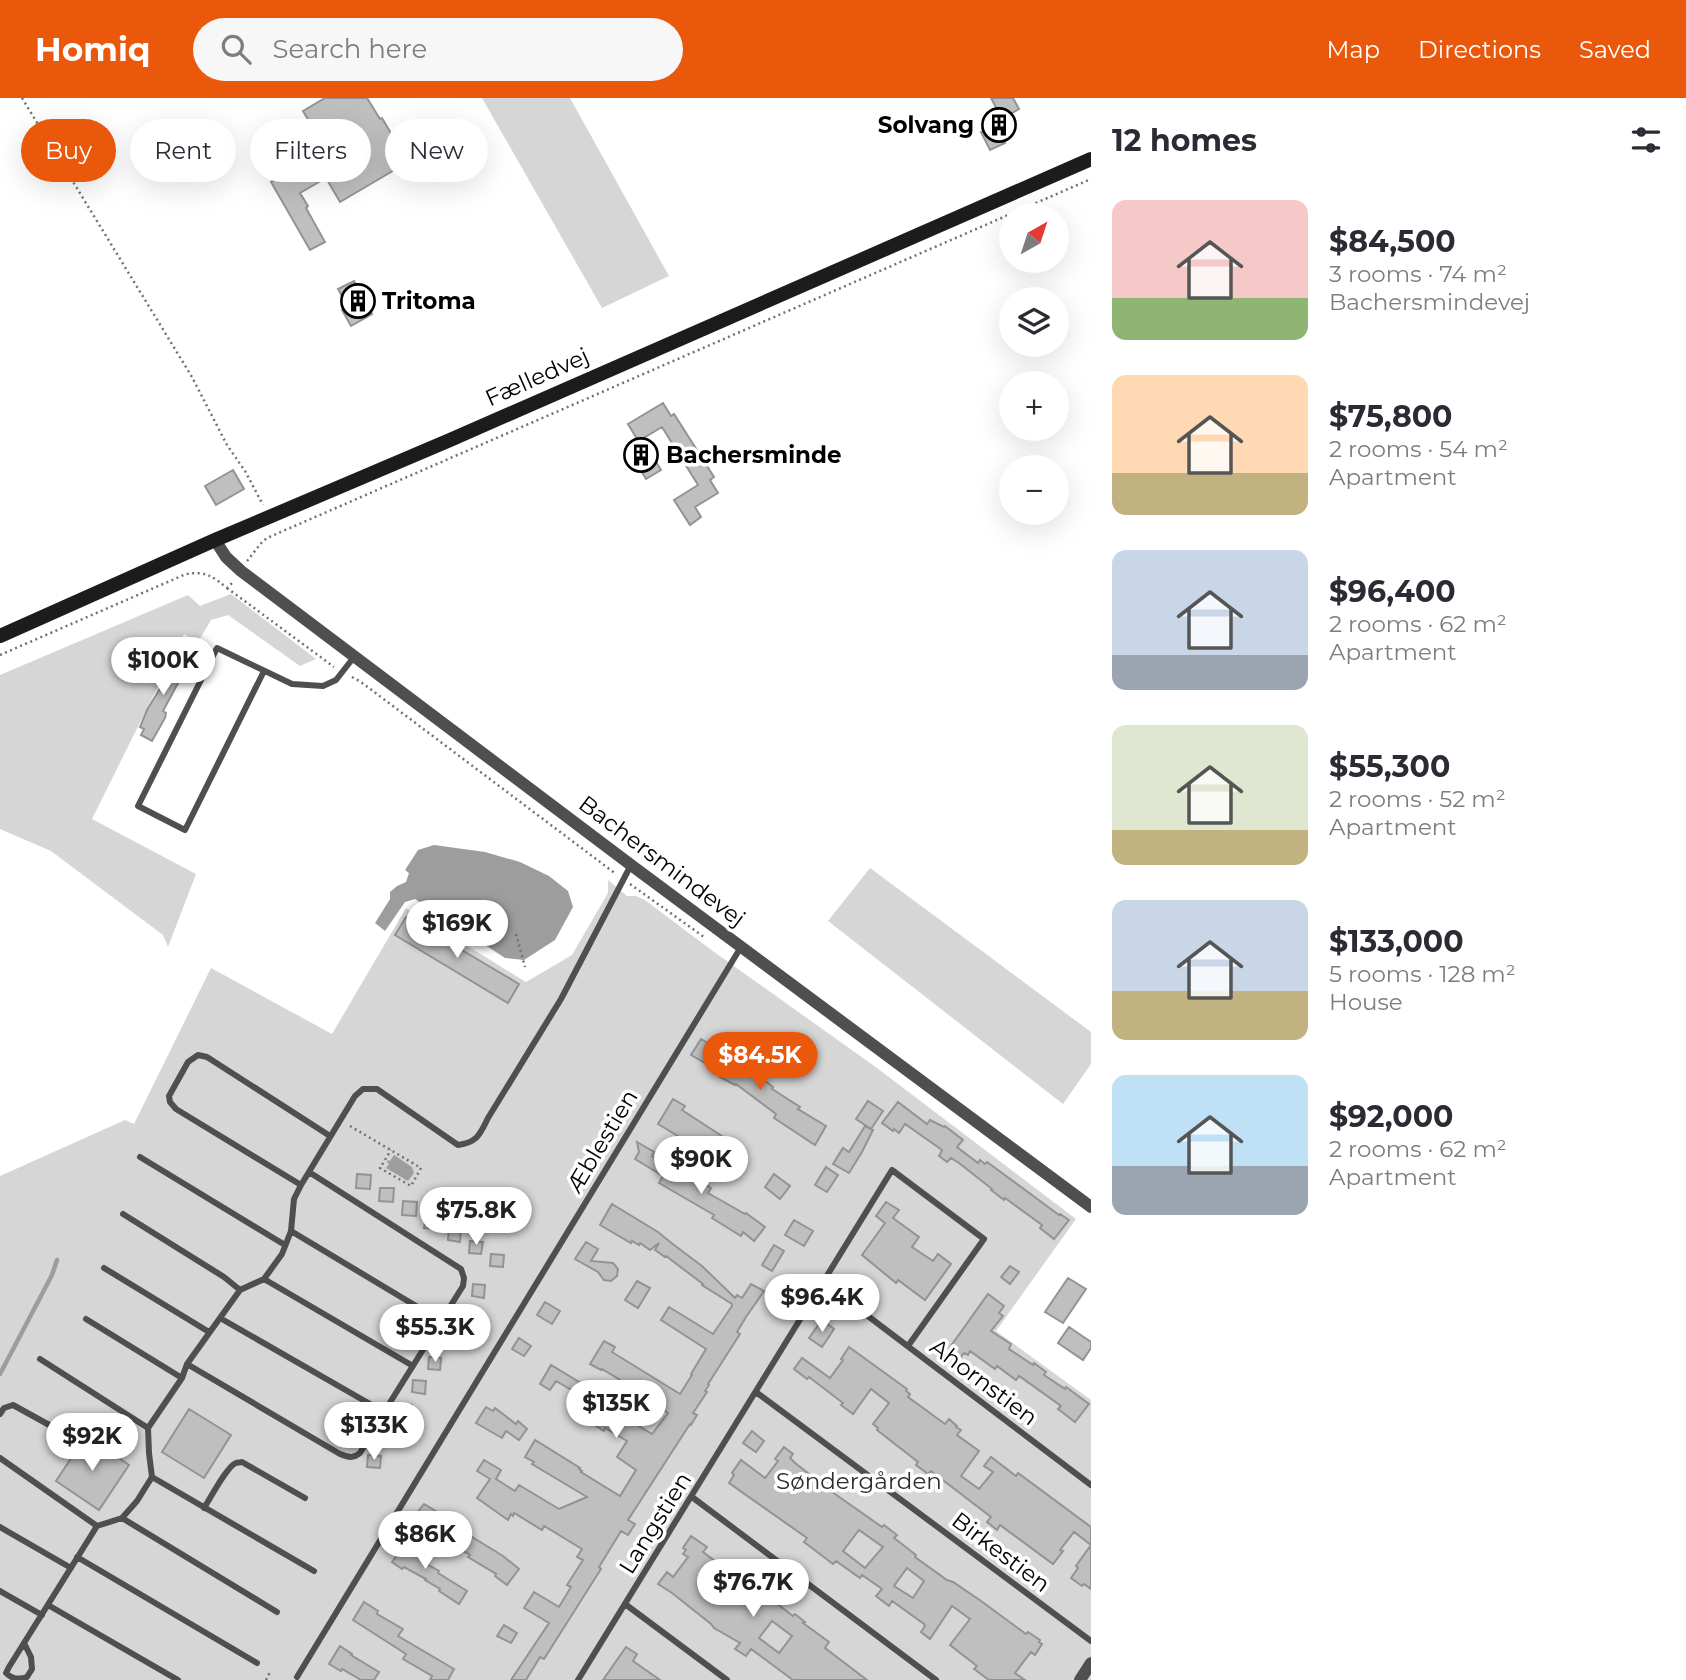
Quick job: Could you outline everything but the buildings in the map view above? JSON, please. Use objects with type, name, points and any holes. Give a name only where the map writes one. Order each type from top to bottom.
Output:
[{"type":"street","name":"Fælledvej","points":[[0,636],[1091,159]]},
{"type":"street","name":"Bachersmindevej","points":[[215,540],[226,557],[241,571],[1091,1207]]},
{"type":"street","points":[[1080,1680],[1091,1663]]},
{"type":"lane","points":[[264,671],[185,830],[138,806],[217,648],[292,684],[323,686],[336,680],[355,656]]},
{"type":"lane","points":[[8,1670],[97,1526],[122,1518],[152,1477],[148,1428],[182,1378],[187,1364],[240,1290],[264,1279],[278,1260],[291,1231],[294,1199],[300,1185],[355,1096],[363,1089],[377,1089],[458,1145],[470,1143],[479,1135],[561,999],[631,865]]},
{"type":"lane","name":"Æblestien","points":[[297,1677],[741,947]]},
{"type":"lane","points":[[300,1185],[176,1109],[169,1096],[188,1062],[198,1055],[207,1057],[330,1136]]},
{"type":"lane","points":[[140,1157],[285,1245]]},
{"type":"lane","name":"Langstien","points":[[579,1680],[892,1170],[984,1239],[908,1346]]},
{"type":"lane","points":[[187,1364],[347,1457],[360,1454],[463,1286],[464,1278],[461,1269],[309,1172]]},
{"type":"lane","points":[[123,1214],[224,1277],[240,1290]]},
{"type":"lane","points":[[291,1231],[441,1321]]},
{"type":"lane","points":[[104,1268],[209,1332]]},
{"type":"lane","points":[[264,1279],[413,1366]]},
{"type":"lane","name":"Ahornstien","points":[[823,1282],[1091,1485]]},
{"type":"lane","points":[[220,1318],[384,1412]]},
{"type":"lane","points":[[86,1319],[182,1378]]},
{"type":"lane","points":[[40,1359],[148,1428]]},
{"type":"lane","name":"Birkestien","points":[[756,1392],[1091,1641]]},
{"type":"lane","points":[[0,1415],[5,1408],[13,1405],[62,1432]]},
{"type":"lane","points":[[0,1458],[97,1526]]},
{"type":"lane","points":[[204,1508],[229,1470],[238,1462],[305,1499]]},
{"type":"lane","points":[[152,1477],[314,1571]]},
{"type":"lane","points":[[692,1497],[936,1680]]},
{"type":"lane","points":[[122,1518],[276,1612]]},
{"type":"lane","points":[[0,1527],[71,1569]]},
{"type":"lane","points":[[77,1558],[257,1663]]},
{"type":"lane","points":[[0,1591],[42,1615]]},
{"type":"lane","points":[[625,1604],[727,1680]]},
{"type":"lane","points":[[48,1605],[178,1680]]},
{"type":"lane","points":[[0,1662],[13,1678],[27,1677],[33,1664],[24,1643]]},
{"type":"path","points":[[22,98],[192,377],[227,445],[257,492],[268,518]]},
{"type":"path","points":[[0,655],[186,574],[199,572],[209,575],[227,588],[267,538],[1091,179]]},
{"type":"path","points":[[516,934],[525,967]]},
{"type":"path","points":[[341,1120],[391,1150],[421,1168],[411,1186],[380,1168],[391,1150]]},
{"type":"path","points":[[265,1680],[270,1672]]},
{"type":"green space","points":[[482,98],[570,98],[669,276],[602,308]]},
{"type":"green space","points":[[231,594],[316,659],[300,666],[228,615],[211,620],[198,642],[184,634],[92,819],[196,874],[168,947],[163,935],[51,851],[0,829],[0,675],[188,595],[200,606]]},
{"type":"green space","points":[[870,868],[1091,1032],[1091,1064],[1063,1104],[828,921]]},
{"type":"green space","name":"Søndergården","points":[[608,880],[627,896],[645,900],[877,1068],[1076,1219],[996,1331],[1091,1400],[1091,1680],[0,1680],[0,1176],[125,1120],[134,1124],[211,968],[332,1034],[406,908],[526,982],[572,955],[608,893]]},
{"type":"shaded area","points":[[434,845],[485,852],[520,862],[549,876],[568,891],[573,907],[555,940],[524,960],[505,958],[415,899],[405,902],[385,931],[375,923],[390,899],[390,892],[406,882],[409,873],[405,870],[418,850]]},
{"type":"shaded area","points":[[394,1155],[412,1167],[414,1173],[408,1181],[386,1168],[388,1160]]},
{"type":"waterway","points":[[0,1374],[52,1275],[57,1260]]},
{"type":"place","name":"Solvang","points":[[999,125]]},
{"type":"place","name":"Tritoma","points":[[358,301]]},
{"type":"place","name":"Bachersminde","points":[[641,455]]}]
